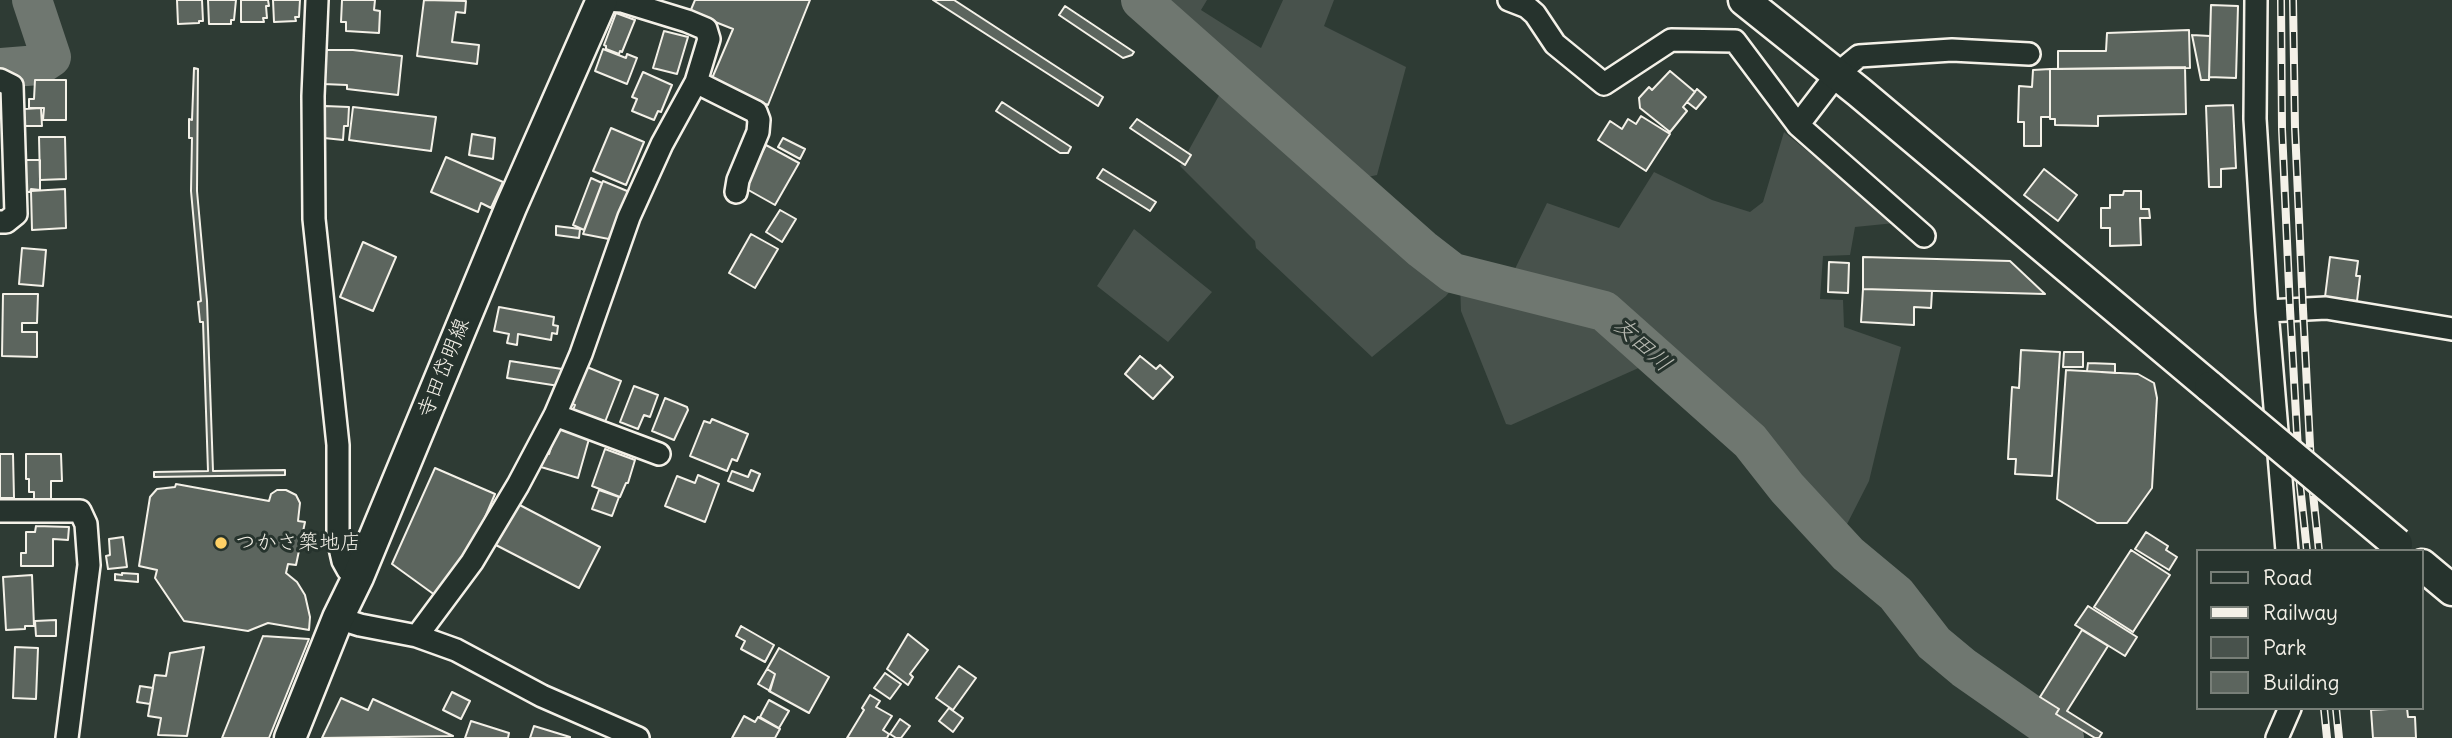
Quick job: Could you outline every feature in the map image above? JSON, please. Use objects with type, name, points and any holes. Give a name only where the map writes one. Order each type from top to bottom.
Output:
[{"type":"street","points":[[317,0],[313,96],[314,219],[338,445],[338,539],[343,561],[348,570],[358,577]]},
{"type":"street","points":[[417,636],[472,562],[518,485],[555,415],[581,354],[629,217],[662,144],[696,82],[709,39],[706,29],[622,1],[603,0]]},
{"type":"street","name":"寺田岱明線","points":[[290,738],[511,207],[603,0]]},
{"type":"street","points":[[1509,0],[1527,7],[1535,14],[1555,44],[1604,84],[1671,40],[1735,41],[1798,125],[1924,236]]},
{"type":"street","points":[[1744,0],[1837,74],[2401,547]]},
{"type":"street","points":[[2256,0],[2255,119],[2267,311],[2287,549]]},
{"type":"street","points":[[1798,125],[1837,74],[1859,55],[1952,50],[2029,54]]},
{"type":"street","points":[[0,80],[12,86],[16,214],[6,222],[0,222]]},
{"type":"street","points":[[696,82],[756,112],[759,120],[758,132],[738,180],[736,192]]},
{"type":"street","points":[[2267,311],[2326,308],[2452,329]]},
{"type":"street","points":[[555,415],[660,454]]},
{"type":"street","points":[[0,511],[80,511],[86,524],[89,565],[66,738]]},
{"type":"street","points":[[2424,567],[2452,590]]},
{"type":"street","points":[[338,618],[417,636],[456,650],[542,696],[638,738]]},
{"type":"street","points":[[2277,738],[2289,710]]},
{"type":"green space","points":[[1150,0],[1207,0],[1201,10],[1261,48],[1283,0],[1334,0],[1324,26],[1406,67],[1377,175],[1358,179],[1327,156]]},
{"type":"green space","points":[[1227,81],[1416,248],[1458,281],[1446,296],[1372,357],[1256,248],[1255,241],[1180,166]]},
{"type":"green space","points":[[1784,132],[1895,223],[1855,227],[1850,255],[1823,256],[1820,299],[1843,300],[1844,327],[1901,347],[1869,481],[1845,528],[1779,457],[1607,302],[1512,275],[1547,203],[1619,228],[1654,172],[1712,200],[1750,212],[1763,202]]},
{"type":"green space","points":[[1134,229],[1212,292],[1168,342],[1097,286]]},
{"type":"green space","points":[[1460,283],[1600,316],[1643,366],[1511,425],[1506,424],[1461,311]]},
{"type":"building","points":[[177,0],[202,0],[203,21],[178,24]]},
{"type":"building","points":[[208,0],[236,0],[234,20],[231,20],[231,24],[209,24]]},
{"type":"building","points":[[241,0],[268,0],[267,18],[263,18],[264,22],[241,22]]},
{"type":"building","points":[[273,0],[300,0],[299,17],[295,17],[296,21],[274,22]]},
{"type":"building","points":[[342,0],[375,0],[374,10],[380,11],[379,33],[346,31],[346,22],[341,22]]},
{"type":"building","points":[[424,0],[466,1],[465,13],[456,12],[452,42],[479,45],[477,64],[417,56]]},
{"type":"building","points":[[695,0],[810,0],[768,105],[710,83],[733,29],[690,12]]},
{"type":"building","points":[[933,0],[954,0],[1103,97],[1098,106]]},
{"type":"building","points":[[2211,5],[2238,6],[2236,78],[2209,77]]},
{"type":"building","points":[[1065,6],[1134,52],[1132,55],[1123,58],[1059,15]]},
{"type":"building","points":[[616,13],[635,20],[619,54],[606,49],[604,45]]},
{"type":"building","points":[[2189,30],[2190,68],[2058,69],[2058,51],[2106,51],[2107,33]]},
{"type":"building","points":[[664,31],[688,37],[677,74],[653,68]]},
{"type":"building","points":[[2192,35],[2210,36],[2209,80],[2201,80]]},
{"type":"building","points":[[603,49],[626,58],[627,54],[637,58],[627,84],[595,71]]},
{"type":"building","points":[[323,50],[353,50],[402,56],[398,95],[347,89],[347,85],[323,84]]},
{"type":"building","points":[[2185,67],[2186,114],[2098,116],[2098,126],[2055,125],[2055,119],[2050,119],[2050,69]]},
{"type":"building","points":[[194,68],[198,69],[197,191],[207,301],[213,471],[285,470],[285,475],[154,477],[154,472],[208,471],[203,322],[200,322],[198,302],[201,301],[191,191],[192,138],[189,138]]},
{"type":"building","points":[[2050,69],[2050,117],[2041,117],[2041,146],[2024,146],[2024,122],[2018,122],[2019,86],[2032,87],[2033,70]]},
{"type":"building","points":[[1670,71],[1695,92],[1683,107],[1687,111],[1670,132],[1640,108],[1639,98],[1649,87],[1652,90]]},
{"type":"building","points":[[643,72],[672,85],[661,112],[658,111],[654,120],[632,111],[637,99],[632,97]]},
{"type":"building","points":[[35,80],[66,80],[66,120],[43,120],[44,108],[29,108],[29,99],[34,99]]},
{"type":"building","points":[[1697,89],[1706,97],[1696,109],[1687,102]]},
{"type":"building","points":[[1002,102],[1071,147],[1068,153],[1060,153],[996,111]]},
{"type":"building","points":[[2233,105],[2236,168],[2221,169],[2221,187],[2209,187],[2206,106]]},
{"type":"building","points":[[325,106],[349,107],[348,126],[344,126],[343,140],[324,138]]},
{"type":"building","points":[[353,107],[436,117],[431,151],[349,140]]},
{"type":"building","points":[[41,108],[42,126],[24,126],[24,109]]},
{"type":"building","points":[[1641,116],[1670,134],[1646,171],[1598,140],[1610,121],[1622,129],[1628,119],[1636,124]]},
{"type":"building","points":[[1137,119],[1191,155],[1185,165],[1130,128]]},
{"type":"building","points":[[611,128],[644,142],[626,185],[593,171]]},
{"type":"building","points":[[472,134],[495,138],[493,159],[469,155]]},
{"type":"building","points":[[39,137],[65,137],[66,179],[40,180]]},
{"type":"building","points":[[783,138],[805,149],[800,159],[778,147]]},
{"type":"building","points":[[766,145],[799,163],[775,205],[743,187]]},
{"type":"building","points":[[446,157],[503,182],[491,208],[481,203],[478,212],[431,192]]},
{"type":"building","points":[[24,160],[40,160],[40,190],[23,192]]},
{"type":"building","points":[[1103,169],[1156,202],[1150,211],[1097,178]]},
{"type":"building","points":[[2044,169],[2077,195],[2058,221],[2024,195]]},
{"type":"building","points":[[591,178],[602,183],[584,230],[573,225]]},
{"type":"building","points":[[603,181],[632,193],[614,240],[583,234]]},
{"type":"building","points":[[65,189],[66,228],[32,230],[31,191]]},
{"type":"building","points":[[2124,191],[2141,191],[2141,209],[2149,209],[2150,218],[2140,218],[2141,245],[2110,246],[2110,228],[2101,228],[2101,208],[2110,208],[2110,195],[2123,195]]},
{"type":"building","points":[[780,210],[796,219],[782,242],[766,232]]},
{"type":"building","points":[[556,226],[580,229],[579,238],[556,235]]},
{"type":"building","points":[[751,234],[778,249],[755,288],[729,273]]},
{"type":"building","points":[[363,242],[396,257],[373,311],[340,297]]},
{"type":"building","points":[[22,248],[46,250],[43,286],[19,284]]},
{"type":"building","points":[[1863,257],[2010,261],[2045,294],[1863,289]]},
{"type":"building","points":[[2330,257],[2358,261],[2356,276],[2360,276],[2357,301],[2325,297]]},
{"type":"building","points":[[1829,262],[1849,263],[1848,293],[1828,292]]},
{"type":"building","points":[[1863,289],[1932,291],[1931,308],[1914,307],[1914,325],[1861,322]]},
{"type":"building","points":[[3,294],[38,294],[37,323],[22,323],[22,332],[37,332],[37,357],[2,356]]},
{"type":"building","points":[[499,307],[554,317],[553,325],[558,326],[557,334],[552,333],[551,340],[518,334],[517,345],[507,343],[509,334],[494,331]]},
{"type":"building","points":[[2021,350],[2060,352],[2052,476],[2015,474],[2016,459],[2008,459],[2012,387],[2019,388]]},
{"type":"building","points":[[2064,352],[2083,352],[2083,367],[2063,367]]},
{"type":"building","points":[[1140,356],[1156,369],[1160,365],[1173,377],[1153,399],[1125,374]]},
{"type":"building","points":[[510,361],[562,369],[559,386],[507,378]]},
{"type":"building","points":[[2088,363],[2115,364],[2115,373],[2087,371]]},
{"type":"building","points":[[587,367],[621,381],[605,422],[573,410],[575,405],[567,402],[578,375],[583,377]]},
{"type":"building","points":[[2066,370],[2138,374],[2154,383],[2157,398],[2152,488],[2127,523],[2097,523],[2057,499]]},
{"type":"building","points":[[634,386],[658,395],[650,417],[644,415],[638,429],[620,422]]},
{"type":"building","points":[[665,398],[687,407],[688,410],[674,440],[652,431]]},
{"type":"building","points":[[712,419],[748,434],[737,461],[732,459],[727,471],[690,456],[704,421],[710,423]]},
{"type":"building","points":[[558,426],[589,439],[578,478],[541,467],[545,453],[549,454]]},
{"type":"building","points":[[605,449],[635,460],[628,483],[620,497],[592,486]]},
{"type":"building","points":[[0,454],[13,454],[14,498],[0,498]]},
{"type":"building","points":[[26,454],[61,454],[62,481],[51,481],[51,500],[34,500],[34,492],[29,492]]},
{"type":"building","points":[[435,468],[495,494],[477,536],[439,598],[392,564]]},
{"type":"building","points":[[751,470],[760,474],[753,491],[728,481],[732,471],[748,477]]},
{"type":"building","points":[[698,475],[719,484],[705,522],[665,506],[677,476],[695,483]]},
{"type":"building","name":"つかさ築地店","points":[[176,484],[269,501],[271,494],[277,490],[286,490],[296,495],[300,503],[298,521],[305,522],[296,565],[288,564],[286,573],[297,582],[305,595],[310,617],[309,630],[268,623],[248,631],[184,621],[155,578],[157,570],[139,566],[150,497],[157,489],[175,487]]},
{"type":"building","points":[[599,490],[619,497],[612,516],[592,509]]},
{"type":"building","points":[[514,502],[600,547],[579,588],[492,543]]},
{"type":"building","points":[[36,526],[69,527],[68,540],[53,539],[53,566],[21,566],[21,553],[26,553],[26,532],[35,532]]},
{"type":"building","points":[[2146,532],[2168,546],[2166,550],[2177,557],[2169,570],[2135,549]]},
{"type":"building","points":[[123,537],[127,567],[108,569],[106,556],[110,555],[109,539]]},
{"type":"building","points":[[2131,550],[2170,575],[2133,632],[2094,607]]},
{"type":"building","points":[[115,574],[138,574],[138,582],[115,580]]},
{"type":"building","points":[[32,575],[34,626],[6,630],[3,577]]},
{"type":"building","points":[[2088,606],[2137,637],[2125,656],[2075,625]]},
{"type":"building","points":[[56,620],[56,636],[36,636],[35,621]]},
{"type":"building","points":[[741,626],[774,645],[765,662],[741,649],[745,641],[736,636]]},
{"type":"building","points":[[2082,630],[2108,646],[2067,711],[2102,733],[2099,738],[2056,714],[2059,709],[2040,697]]},
{"type":"building","points":[[908,634],[928,650],[910,674],[913,677],[908,685],[887,669]]},
{"type":"building","points":[[263,636],[309,639],[269,738],[222,738]]},
{"type":"building","points":[[15,647],[38,648],[36,699],[13,698]]},
{"type":"building","points":[[204,647],[187,736],[158,735],[161,718],[148,716],[155,675],[166,676],[170,653]]},
{"type":"building","points":[[779,648],[829,677],[809,713],[769,691],[775,674],[767,669]]},
{"type":"building","points":[[959,666],[976,678],[953,710],[936,698]]},
{"type":"building","points":[[767,669],[775,674],[770,691],[758,684]]},
{"type":"building","points":[[885,673],[901,684],[890,699],[874,688]]},
{"type":"building","points":[[140,686],[153,688],[150,704],[137,702]]},
{"type":"building","points":[[452,692],[470,701],[461,719],[443,710]]},
{"type":"building","points":[[870,695],[880,701],[876,707],[892,716],[883,730],[889,734],[887,738],[847,738],[864,710],[862,708]]},
{"type":"building","points":[[341,698],[368,710],[373,699],[453,736],[322,738]]},
{"type":"building","points":[[769,700],[789,711],[779,728],[760,717]]},
{"type":"building","points":[[949,708],[963,718],[953,732],[939,721]]},
{"type":"building","points":[[2371,710],[2407,710],[2408,717],[2415,717],[2416,738],[2373,738]]},
{"type":"building","points":[[744,716],[755,722],[758,717],[780,729],[775,738],[732,738]]},
{"type":"building","points":[[900,719],[910,726],[901,738],[896,738],[890,734]]},
{"type":"building","points":[[471,721],[509,733],[508,738],[465,738]]},
{"type":"building","points":[[534,726],[570,737],[570,738],[530,738]]},
{"type":"waterway","name":"友田川","points":[[0,68],[39,65],[51,57],[32,0]]},
{"type":"waterway","name":"友田川","points":[[1141,0],[1422,249],[1453,273],[1604,311],[1750,441],[1787,488],[1848,554],[1896,594],[1934,643],[1964,668],[2064,738]]},
{"type":"railway","points":[[2281,0],[2282,129],[2290,309],[2300,485],[2307,549]]},
{"type":"railway","points":[[2293,0],[2295,128],[2303,309],[2312,484],[2319,549]]},
{"type":"railway","points":[[2324,710],[2327,738]]},
{"type":"railway","points":[[2336,710],[2339,738]]},
{"type":"place","name":"つかさ築地店","points":[[221,543]]}]
